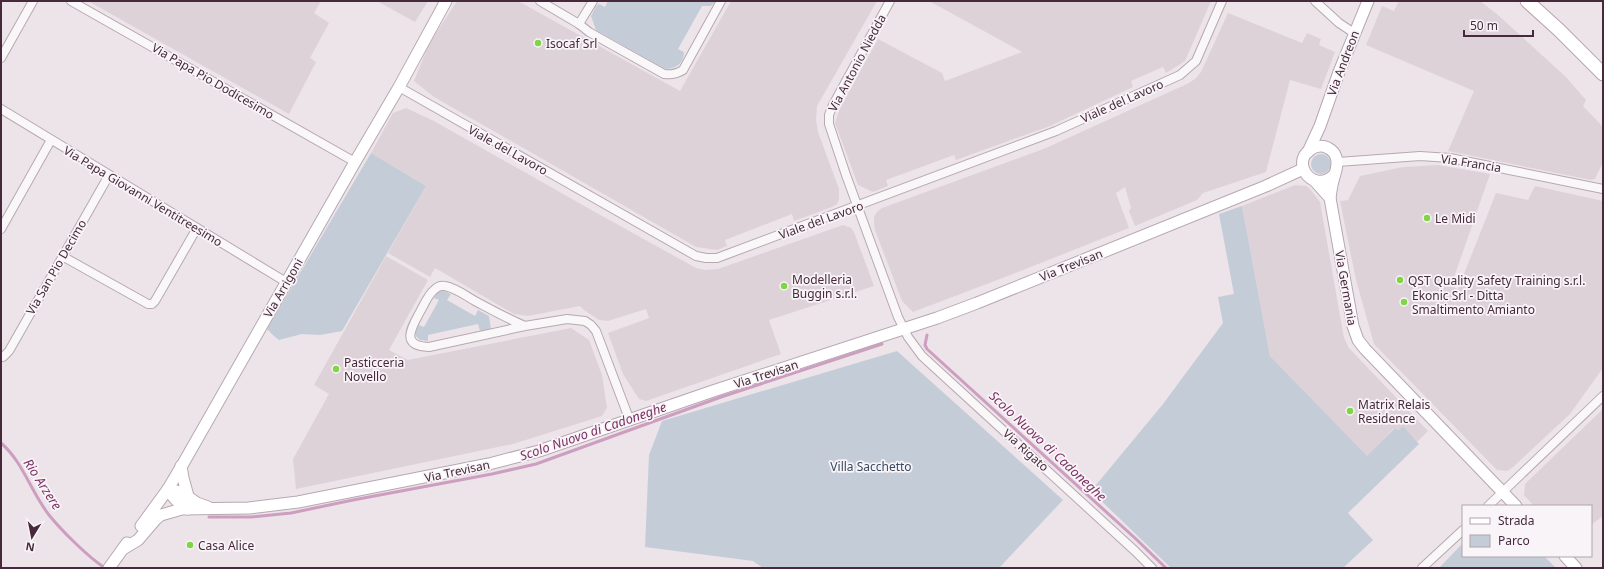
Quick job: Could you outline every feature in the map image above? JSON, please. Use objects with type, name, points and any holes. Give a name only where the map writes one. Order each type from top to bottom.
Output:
[{"type":"main road","name":"Via Arrigoni","points":[[110,566],[168,489],[399,87],[446,1]]},
{"type":"main road","name":"Via Andreon","points":[[1308,152],[1320,126],[1339,72],[1368,1]]},
{"type":"main road","points":[[1527,1],[1551,22],[1603,74]]},
{"type":"main road","points":[[1320,126],[1327,148],[1334,154],[1338,162],[1330,198]]},
{"type":"main road","points":[[1327,148],[1317,147],[1308,152],[1303,160],[1303,169],[1330,198]]},
{"type":"main road","name":"Via Trevisan","points":[[122,549],[138,540],[161,515],[182,509],[249,508],[298,502],[489,464],[539,451],[630,421],[713,391],[904,329],[978,303],[1266,186],[1303,169]]},
{"type":"main road","points":[[1314,180],[1325,181],[1335,174]]},
{"type":"main road","name":"Via Germania","points":[[1330,198],[1354,330],[1358,340],[1364,349],[1515,505]]},
{"type":"main road","points":[[181,466],[182,478],[188,496]]},
{"type":"main road","points":[[168,489],[180,506],[188,509]]},
{"type":"main road","name":"Via Trevisan","points":[[168,489],[181,492],[197,503],[208,508]]},
{"type":"main road","points":[[1566,557],[1576,568]]},
{"type":"street","points":[[1,58],[34,1]]},
{"type":"street","name":"Via Papa Pio Dodicesimo","points":[[71,1],[355,162]]},
{"type":"street","points":[[540,1],[580,24],[589,32],[664,74],[674,74],[683,70],[721,1]]},
{"type":"street","points":[[580,24],[593,1]]},
{"type":"street","name":"Via Antonio Niedda","points":[[890,1],[832,105],[829,115],[832,134],[898,317],[904,329]]},
{"type":"street","name":"Viale del Lavoro","points":[[399,87],[696,256],[717,258],[1056,131],[1180,75],[1196,61],[1222,1]]},
{"type":"street","points":[[1315,1],[1339,23],[1354,33]]},
{"type":"street","name":"Via Papa Giovanni Ventitreesimo","points":[[1,109],[286,282]]},
{"type":"street","points":[[1,229],[51,140]]},
{"type":"street","name":"Via Francia","points":[[1338,162],[1420,156],[1450,158],[1603,189]]},
{"type":"street","name":"Via San Pio Decimo","points":[[1,356],[9,351],[108,175]]},
{"type":"street","points":[[62,256],[148,304],[152,304],[197,228]]},
{"type":"street","points":[[525,326],[506,318],[453,288],[438,286],[429,295],[414,323],[410,335],[413,343],[418,346],[428,347],[525,326],[566,319],[578,320],[591,325],[596,331],[630,421]]},
{"type":"street","name":"Via Rigato","points":[[904,329],[915,348],[922,356],[1055,476],[1152,568]]},
{"type":"street","points":[[1489,505],[1603,396]]},
{"type":"street","points":[[1422,568],[1462,531]]},
{"type":"shaded area","points":[[88,1],[321,1],[314,13],[329,23],[310,58],[316,62],[289,114]]},
{"type":"shaded area","points":[[377,1],[428,1],[415,22]]},
{"type":"shaded area","points":[[457,1],[518,1],[680,91],[731,1],[877,1],[817,106],[816,120],[818,132],[839,189],[839,199],[837,204],[794,221],[792,214],[725,240],[727,246],[717,250],[696,247],[434,97],[414,81],[429,44]]},
{"type":"shaded area","points":[[929,1],[1211,1],[1185,61],[1166,73],[1163,67],[1131,81],[1133,87],[1050,126],[956,160],[954,155],[886,180],[888,186],[873,192],[858,185],[835,123],[840,108],[878,39],[942,73],[945,81],[1022,52]]},
{"type":"shaded area","points":[[1399,1],[1480,1],[1498,15],[1566,77],[1586,100],[1583,106],[1603,127],[1603,162],[1595,179],[1591,180],[1448,151],[1474,91],[1366,45],[1382,6],[1394,11]]},
{"type":"shaded area","points":[[1228,13],[1302,43],[1307,33],[1321,39],[1319,45],[1335,52],[1321,89],[1290,80],[1266,172],[1203,193],[1197,200],[1135,226],[1129,211],[1131,208],[1125,187],[1116,193],[1129,228],[913,312],[902,301],[875,230],[874,217],[877,212],[882,208],[1046,148],[1189,83],[1201,72]]},
{"type":"shaded area","points":[[406,108],[434,121],[696,268],[705,270],[718,269],[843,225],[851,228],[854,232],[874,286],[769,320],[781,354],[646,401],[639,399],[623,374],[608,333],[649,318],[646,309],[608,321],[599,320],[580,306],[528,316],[514,314],[435,268],[430,277],[388,253],[426,186],[371,153],[393,113]]},
{"type":"shaded area","points":[[1438,165],[1490,174],[1451,286],[1458,289],[1496,193],[1528,200],[1535,186],[1603,201],[1603,368],[1570,414],[1507,471],[1497,470],[1374,344],[1356,280],[1340,201],[1348,200],[1360,176],[1403,167]]},
{"type":"shaded area","points":[[1295,185],[1306,186],[1320,202],[1344,338],[1349,348],[1428,431],[1417,442],[1403,427],[1398,432],[1394,428],[1367,457],[1270,356],[1242,206]]},
{"type":"shaded area","points":[[386,256],[428,280],[389,350],[408,360],[571,328],[589,340],[602,375],[607,408],[602,416],[513,444],[296,489],[293,459],[329,394],[314,385]]},
{"type":"shaded area","points":[[1603,409],[1603,516],[1592,524],[1592,505],[1533,505],[1524,495],[1525,484]]},
{"type":"green space","points":[[608,1],[716,1],[711,6],[702,6],[678,49],[684,52],[683,59],[679,65],[673,68],[665,69],[596,30],[591,16],[596,6],[599,4],[605,7]]},
{"type":"green space","points":[[371,153],[426,186],[342,331],[320,335],[302,334],[279,340],[267,329]]},
{"type":"green space","points":[[1321,154],[1328,157],[1331,164],[1328,171],[1321,174],[1314,171],[1311,164],[1314,157]]},
{"type":"green space","points":[[1242,206],[1270,356],[1367,456],[1395,428],[1398,431],[1403,426],[1419,444],[1348,513],[1373,540],[1343,568],[1171,568],[1091,491],[1163,404],[1223,323],[1218,297],[1234,294],[1219,214]]},
{"type":"green space","points":[[441,291],[451,294],[447,300],[475,316],[478,310],[489,316],[491,329],[480,331],[478,324],[428,335],[428,341],[420,340],[416,336],[415,332],[419,325],[424,327],[439,300],[434,298],[437,293]]},
{"type":"green space","name":"Villa Sacchetto","points":[[897,351],[1063,500],[999,568],[763,568],[753,561],[645,547],[649,455],[662,421]]},
{"type":"green space","points":[[1462,544],[1462,557],[1545,557],[1556,568],[1439,568]]},
{"type":"waterway","name":"Scolo Nuovo di Cadoneghe","points":[[927,335],[925,345],[927,349],[1166,568]]},
{"type":"waterway","name":"Scolo Nuovo di Cadoneghe","points":[[209,517],[251,517],[291,513],[536,464],[721,397],[882,344]]},
{"type":"waterway","name":"Rio Arzere","points":[[1,443],[15,459],[49,515],[75,543],[105,568]]},
{"type":"place","name":"Isocaf Srl","points":[[538,43]]},
{"type":"place","name":"Le Midi","points":[[1427,218]]},
{"type":"place","name":"QST Quality Safety Training s.r.l.","points":[[1400,280]]},
{"type":"place","name":"Modelleria Buggin s.r.l.","points":[[784,286]]},
{"type":"place","name":"Ekonic Srl - Ditta Smaltimento Amianto","points":[[1404,302]]},
{"type":"place","name":"Pasticceria Novello","points":[[336,369]]},
{"type":"place","name":"Matrix Relais Residence","points":[[1350,411]]},
{"type":"place","name":"Casa Alice","points":[[190,545]]}]
